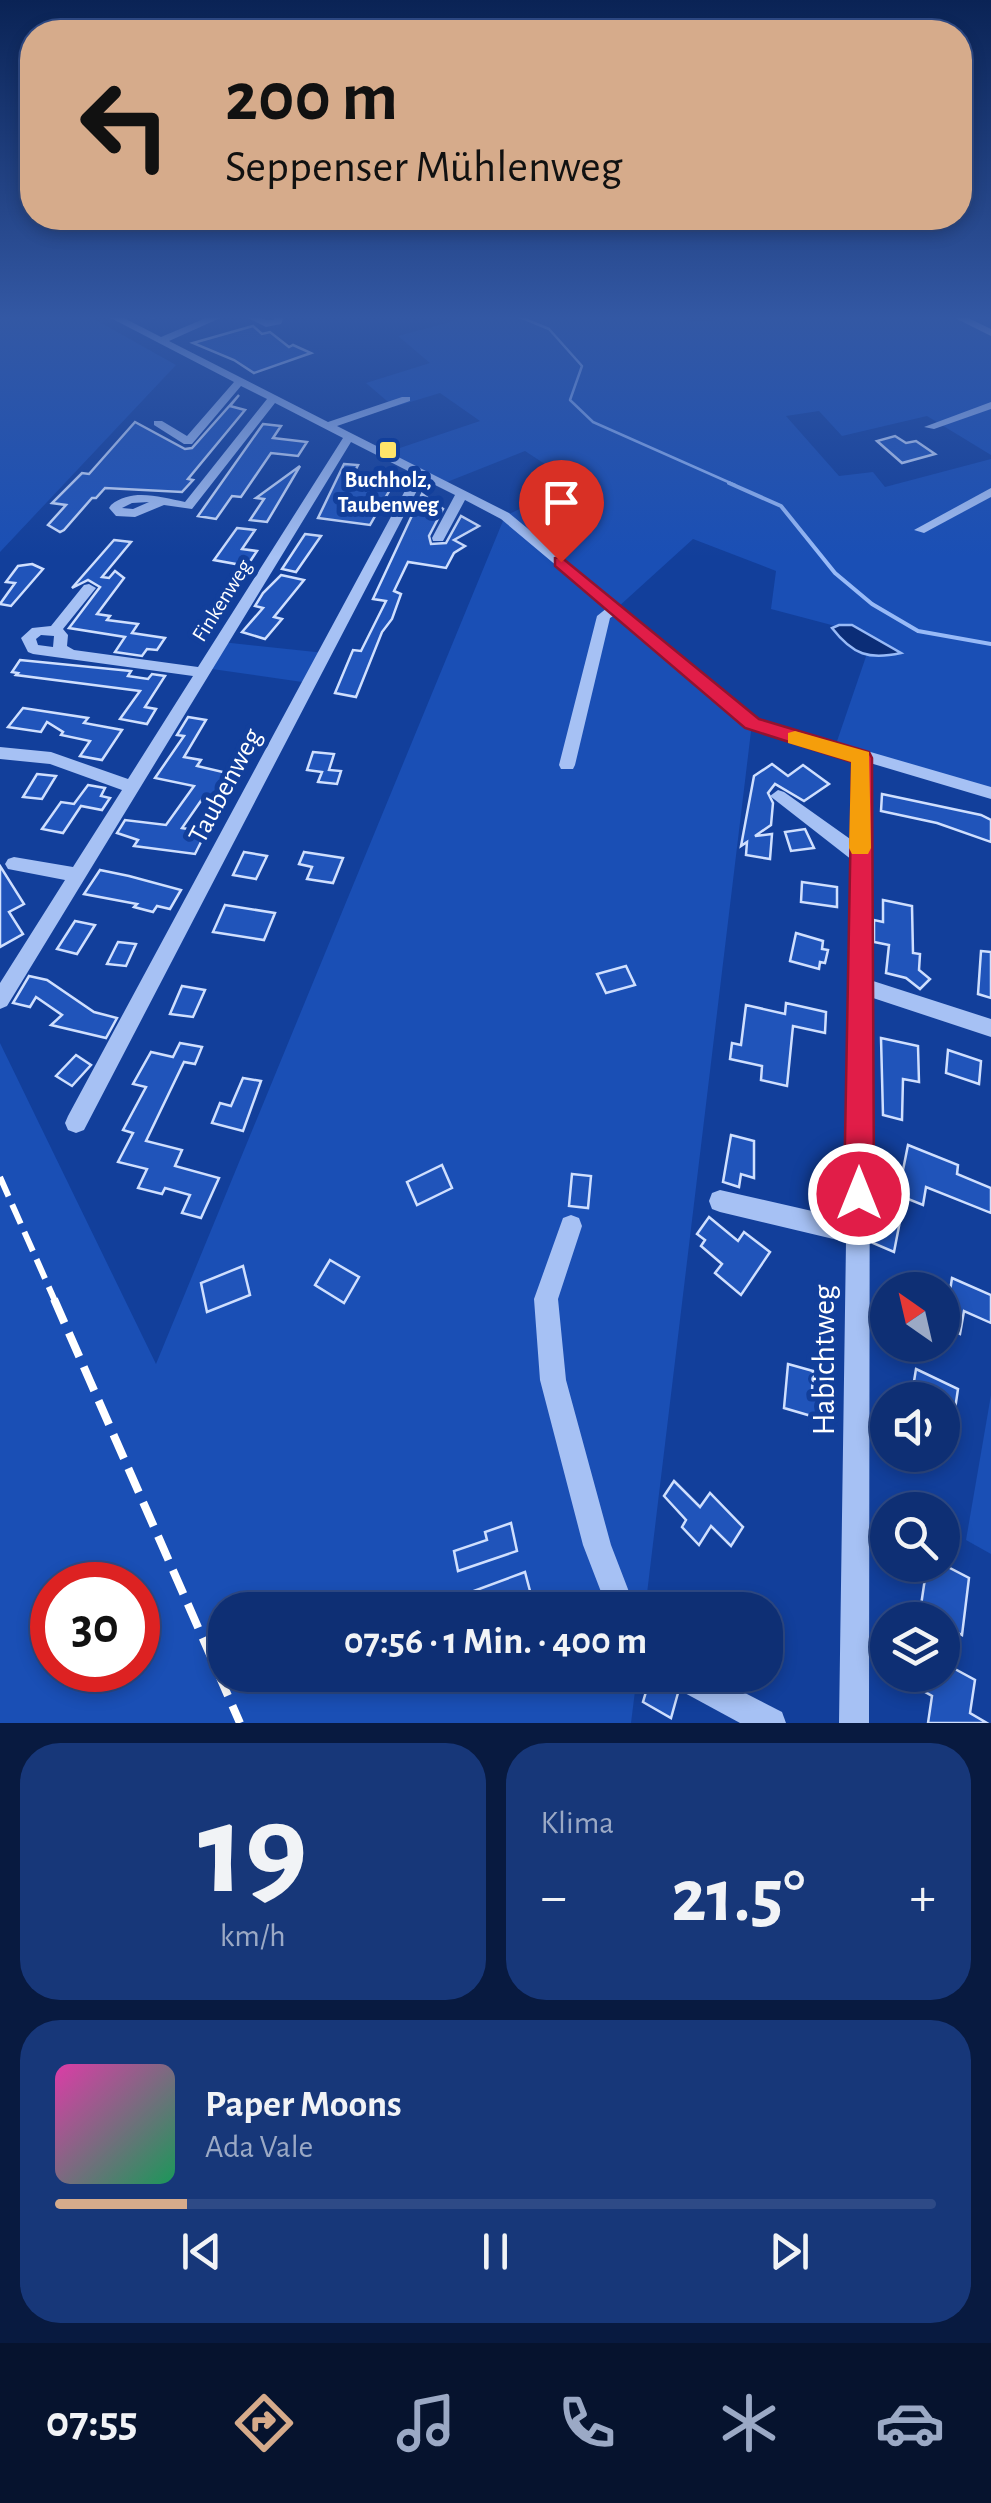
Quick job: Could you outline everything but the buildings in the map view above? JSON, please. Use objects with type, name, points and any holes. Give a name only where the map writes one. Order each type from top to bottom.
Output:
[{"type":"street","points":[[158,424],[188,442],[228,395]]},
{"type":"street","points":[[268,395],[506,516],[752,724],[991,793]]},
{"type":"street","points":[[160,502],[188,506],[273,398]]},
{"type":"street","points":[[327,426],[406,399]]},
{"type":"street","points":[[930,427],[991,405]]},
{"type":"street","name":"Finkenweg","points":[[0,1000],[349,437]]},
{"type":"street","name":"Taubenweg","points":[[76,1123],[420,473]]},
{"type":"street","points":[[920,530],[991,492]]},
{"type":"street","points":[[438,538],[462,494]]},
{"type":"street","points":[[88,588],[56,630],[32,634],[28,646],[203,672]]},
{"type":"street","points":[[567,765],[604,616],[617,608]]},
{"type":"street","points":[[56,630],[61,636],[60,648],[70,654]]},
{"type":"street","points":[[0,753],[51,758],[132,786]]},
{"type":"street","name":"Habichtweg","points":[[854,1723],[862,758]]},
{"type":"street","points":[[778,796],[860,856]]},
{"type":"street","points":[[14,864],[77,875]]},
{"type":"street","points":[[861,986],[991,1028]]},
{"type":"street","points":[[720,1200],[858,1233]]},
{"type":"street","points":[[571,1226],[546,1299],[552,1380],[597,1545],[615,1592]]},
{"type":"street","points":[[712,1692],[771,1723]]},
{"type":"shaded area","points":[[0,395],[147,395],[0,552]]},
{"type":"shaded area","points":[[380,395],[432,395],[394,407]]},
{"type":"shaded area","points":[[443,395],[991,395],[991,455],[927,416],[842,436],[819,411],[786,416],[839,476],[873,472],[885,487],[991,459],[991,793],[834,750],[873,636],[771,609],[776,571],[693,539],[617,608],[752,723],[647,1592],[208,1592],[208,1692],[635,1692],[631,1723],[0,1723],[0,1043],[156,1364],[505,516],[574,483],[525,451],[442,484],[382,454],[480,421]]},
{"type":"shaded area","points":[[852,625],[901,653],[880,656],[855,650],[832,628]]},
{"type":"shaded area","points":[[222,642],[325,653],[309,683],[205,668]]},
{"type":"shaded area","points":[[991,1395],[991,1554],[966,1540]]},
{"type":"waterway","points":[[572,395],[570,400],[593,422],[735,485]]},
{"type":"waterway","points":[[729,483],[781,506],[835,573],[872,604],[918,631],[991,644]]},
{"type":"railway","points":[[0,1177],[55,1301]]},
{"type":"railway","points":[[54,1299],[240,1723]]},
{"type":"slow traffic","points":[[795,738],[862,758],[860,848]]},
{"type":"place","name":"Buchholz, Taubenweg","points":[[388,450]]},
{"type":"route","points":[[561,562],[752,724],[862,758],[859,1194]]}]
